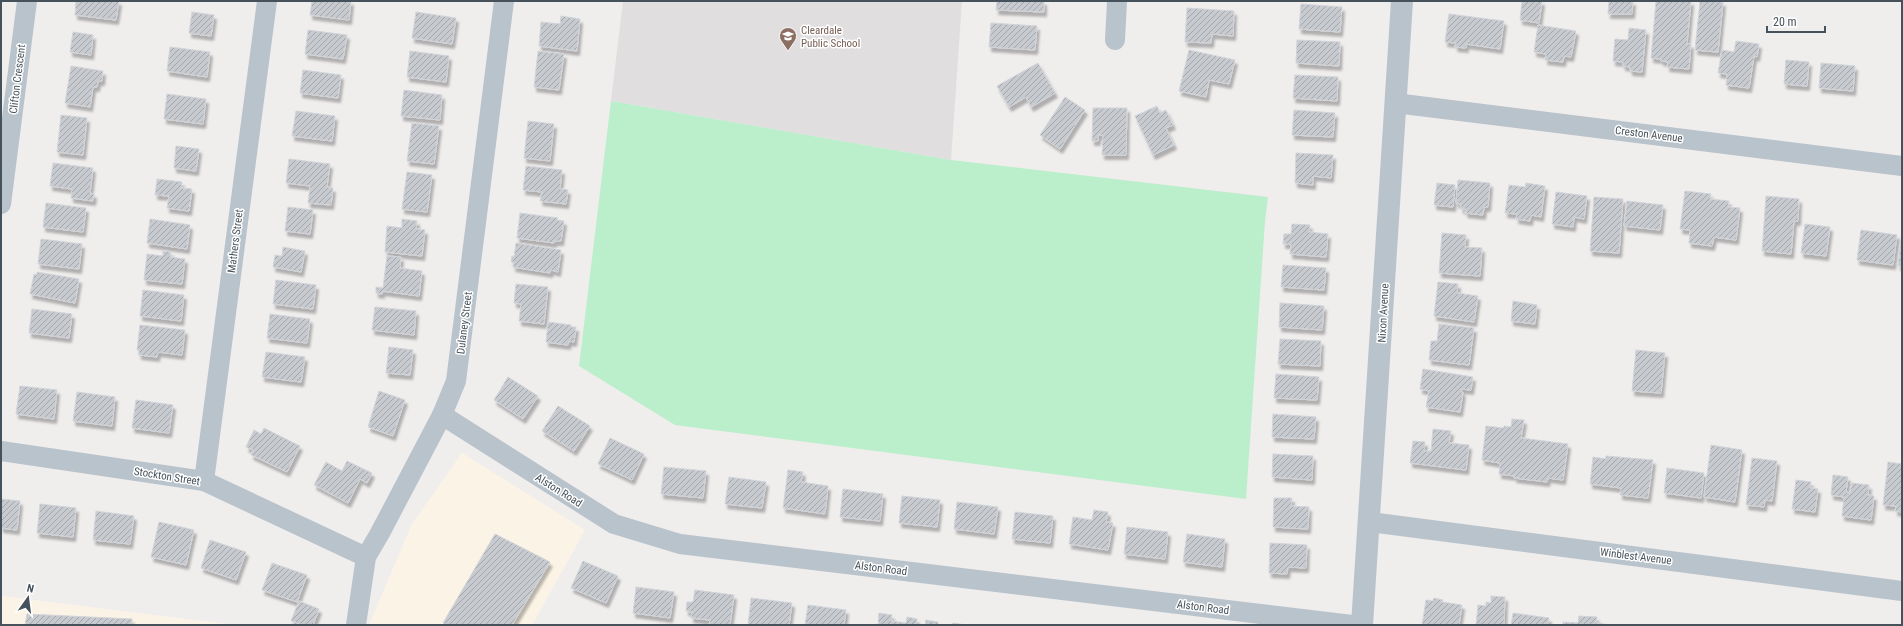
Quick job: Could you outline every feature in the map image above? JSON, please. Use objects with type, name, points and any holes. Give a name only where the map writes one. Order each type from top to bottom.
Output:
[{"type":"street","name":"Clifton Crescent","points":[[1,204],[27,1]]},
{"type":"street","name":"Mathers Street","points":[[204,481],[267,1]]},
{"type":"street","name":"Dulaney Street","points":[[356,625],[366,557],[442,415],[456,381],[504,1]]},
{"type":"street","points":[[1114,40],[1117,1]]},
{"type":"street","name":"Nixon Avenue","points":[[1362,625],[1370,522],[1402,1]]},
{"type":"street","name":"Creston Avenue","points":[[1395,103],[1902,166]]},
{"type":"street","name":"Alston Road","points":[[442,415],[614,524],[680,544],[1352,625]]},
{"type":"street","name":"Stockton Street","points":[[1,451],[204,481],[366,557]]},
{"type":"street","name":"Winblest Avenue","points":[[1370,522],[1902,590]]},
{"type":"shaded area","name":"Cleardale Public School","points":[[623,1],[962,1],[951,160],[611,101]]},
{"type":"shaded area","points":[[462,453],[585,530],[532,625],[369,625],[412,524]]},
{"type":"shaded area","points":[[1,596],[234,625],[1,625]]},
{"type":"green space","points":[[611,101],[951,160],[1268,197],[1265,221],[1246,499],[675,425],[579,366]]},
{"type":"building","points":[[76,1],[119,1],[116,20],[75,15]]},
{"type":"building","points":[[312,1],[351,1],[349,20],[310,15]]},
{"type":"building","points":[[997,1],[1044,1],[1044,12],[996,10]]},
{"type":"building","points":[[1522,1],[1542,1],[1539,23],[1520,20]]},
{"type":"building","points":[[1609,1],[1633,1],[1632,14],[1608,14]]},
{"type":"building","points":[[1656,1],[1691,1],[1687,44],[1691,44],[1689,69],[1667,67],[1668,62],[1661,61],[1661,59],[1651,58]]},
{"type":"building","points":[[1700,1],[1723,2],[1718,52],[1695,50]]},
{"type":"building","points":[[1301,4],[1342,7],[1340,32],[1299,29]]},
{"type":"building","points":[[1187,8],[1234,11],[1233,36],[1212,34],[1211,43],[1185,42]]},
{"type":"building","points":[[192,12],[214,15],[211,36],[189,33]]},
{"type":"building","points":[[416,12],[456,18],[452,44],[412,38]]},
{"type":"building","points":[[1449,14],[1504,21],[1500,49],[1466,44],[1466,48],[1455,47],[1456,43],[1445,42]]},
{"type":"building","points":[[561,16],[580,19],[577,51],[539,46],[541,22],[560,24]]},
{"type":"building","points":[[991,23],[1037,26],[1035,50],[989,47]]},
{"type":"building","points":[[1538,25],[1576,31],[1571,57],[1564,56],[1563,62],[1545,60],[1546,54],[1534,52]]},
{"type":"building","points":[[1629,28],[1646,30],[1642,72],[1630,71],[1630,67],[1623,66],[1623,62],[1613,61],[1615,39],[1628,40]]},
{"type":"building","points":[[308,30],[347,35],[343,59],[305,54]]},
{"type":"building","points":[[73,32],[93,35],[91,55],[70,52]]},
{"type":"building","points":[[1297,40],[1340,42],[1339,66],[1296,63]]},
{"type":"building","points":[[1736,41],[1759,44],[1757,57],[1754,56],[1749,88],[1726,85],[1727,74],[1718,73],[1722,50],[1734,52]]},
{"type":"building","points":[[170,47],[210,52],[207,77],[167,71]]},
{"type":"building","points":[[1189,50],[1235,60],[1229,84],[1209,80],[1206,97],[1179,91]]},
{"type":"building","points":[[410,51],[449,56],[446,82],[407,77]]},
{"type":"building","points":[[538,51],[564,54],[559,90],[534,87]]},
{"type":"building","points":[[1786,60],[1809,62],[1807,86],[1784,84]]},
{"type":"building","points":[[1038,63],[1055,93],[1031,107],[1026,97],[1009,107],[997,86]]},
{"type":"building","points":[[1821,63],[1855,66],[1853,91],[1819,88]]},
{"type":"building","points":[[71,66],[103,71],[102,81],[98,81],[97,87],[93,87],[90,107],[65,103]]},
{"type":"building","points":[[303,70],[341,75],[338,98],[300,93]]},
{"type":"building","points":[[1295,75],[1338,77],[1337,101],[1293,98]]},
{"type":"building","points":[[404,90],[442,95],[440,120],[401,116]]},
{"type":"building","points":[[167,94],[206,99],[203,124],[164,119]]},
{"type":"building","points":[[1065,97],[1085,110],[1060,149],[1040,135]]},
{"type":"building","points":[[1157,106],[1160,113],[1166,110],[1173,125],[1166,128],[1174,145],[1153,155],[1135,116]]},
{"type":"building","points":[[1093,108],[1127,108],[1126,155],[1102,155],[1103,135],[1098,135],[1098,141],[1092,141]]},
{"type":"building","points":[[1294,110],[1335,113],[1333,137],[1292,135]]},
{"type":"building","points":[[296,111],[335,116],[332,141],[292,136]]},
{"type":"building","points":[[61,115],[87,118],[83,155],[57,152]]},
{"type":"building","points":[[528,121],[554,124],[550,161],[524,158]]},
{"type":"building","points":[[412,123],[439,126],[434,164],[407,161]]},
{"type":"building","points":[[176,146],[199,149],[196,171],[174,168]]},
{"type":"building","points":[[1296,153],[1333,155],[1331,178],[1313,176],[1313,185],[1295,183]]},
{"type":"building","points":[[289,159],[330,164],[327,187],[333,188],[331,205],[308,203],[310,186],[286,183]]},
{"type":"building","points":[[53,163],[93,168],[90,193],[94,194],[93,201],[71,198],[72,189],[50,186]]},
{"type":"building","points":[[526,166],[562,170],[560,189],[568,190],[566,204],[540,201],[542,192],[523,190]]},
{"type":"building","points":[[407,172],[432,175],[427,212],[402,209]]},
{"type":"building","points":[[157,179],[182,182],[181,188],[192,189],[189,211],[167,208],[169,196],[155,195]]},
{"type":"building","points":[[1458,180],[1490,183],[1488,207],[1484,207],[1483,215],[1465,213],[1466,209],[1461,209],[1461,204],[1456,203]]},
{"type":"building","points":[[1437,183],[1455,185],[1453,207],[1434,205]]},
{"type":"building","points":[[1526,183],[1545,186],[1541,217],[1531,215],[1530,221],[1516,219],[1517,214],[1505,213],[1509,185],[1525,187]]},
{"type":"building","points":[[1685,191],[1711,194],[1710,199],[1729,201],[1728,207],[1740,208],[1736,240],[1714,237],[1712,246],[1689,243],[1690,230],[1680,229]]},
{"type":"building","points":[[1556,192],[1587,196],[1584,219],[1574,217],[1573,227],[1552,224]]},
{"type":"building","points":[[1766,196],[1799,199],[1798,221],[1794,221],[1791,254],[1762,251]]},
{"type":"building","points":[[1594,197],[1623,199],[1619,253],[1590,251]]},
{"type":"building","points":[[1627,201],[1663,205],[1660,230],[1624,226]]},
{"type":"building","points":[[46,203],[86,208],[83,232],[43,227]]},
{"type":"building","points":[[288,207],[313,210],[310,234],[285,231]]},
{"type":"building","points":[[520,213],[558,218],[557,220],[564,221],[561,241],[554,241],[554,243],[517,238]]},
{"type":"building","points":[[150,219],[190,225],[187,249],[147,243]]},
{"type":"building","points":[[402,219],[417,221],[416,229],[425,230],[422,256],[385,252],[387,226],[402,228]]},
{"type":"building","points":[[1292,224],[1310,225],[1309,232],[1328,234],[1326,257],[1290,254],[1291,244],[1283,244],[1284,234],[1291,234]]},
{"type":"building","points":[[1805,224],[1830,227],[1826,256],[1801,253]]},
{"type":"building","points":[[1861,230],[1897,235],[1893,265],[1857,260]]},
{"type":"building","points":[[1902,230],[1902,266],[1898,266]]},
{"type":"building","points":[[1442,233],[1466,235],[1465,247],[1482,248],[1480,276],[1439,273]]},
{"type":"building","points":[[41,239],[82,244],[79,269],[38,264]]},
{"type":"building","points":[[516,243],[561,250],[558,272],[551,270],[550,273],[513,267],[514,262],[511,262],[512,256],[514,257]]},
{"type":"building","points":[[283,247],[305,251],[301,272],[273,267],[275,255],[282,256]]},
{"type":"building","points":[[163,251],[171,252],[170,257],[185,259],[182,284],[144,280],[147,254],[163,256]]},
{"type":"building","points":[[387,256],[401,257],[400,268],[422,271],[419,296],[382,291],[382,294],[376,293],[376,287],[383,288]]},
{"type":"building","points":[[1283,265],[1326,268],[1324,290],[1281,287]]},
{"type":"building","points":[[37,272],[79,279],[75,303],[30,294],[34,274],[37,275]]},
{"type":"building","points":[[276,280],[316,285],[313,309],[273,304]]},
{"type":"building","points":[[1438,282],[1458,284],[1457,293],[1478,296],[1474,322],[1434,316]]},
{"type":"building","points":[[516,284],[548,287],[544,324],[519,321],[521,304],[514,303]]},
{"type":"building","points":[[143,290],[184,295],[181,321],[140,316]]},
{"type":"building","points":[[1513,301],[1537,305],[1535,324],[1511,321]]},
{"type":"building","points":[[1280,303],[1324,306],[1322,330],[1279,327]]},
{"type":"building","points":[[375,307],[416,311],[414,335],[372,330]]},
{"type":"building","points":[[32,309],[72,314],[69,338],[29,333]]},
{"type":"building","points":[[270,314],[310,319],[307,343],[267,338]]},
{"type":"building","points":[[548,322],[576,327],[574,342],[569,341],[568,345],[546,342]]},
{"type":"building","points":[[1439,324],[1474,328],[1469,365],[1429,360],[1431,341],[1437,341]]},
{"type":"building","points":[[140,325],[185,330],[182,355],[158,352],[157,357],[139,355],[139,350],[137,350]]},
{"type":"building","points":[[1280,339],[1321,341],[1320,366],[1278,364]]},
{"type":"building","points":[[389,347],[413,350],[410,375],[386,373]]},
{"type":"building","points":[[1636,350],[1665,353],[1661,393],[1632,391]]},
{"type":"building","points":[[266,352],[305,357],[301,382],[262,377]]},
{"type":"building","points":[[1423,369],[1473,377],[1471,390],[1461,389],[1461,392],[1463,392],[1460,412],[1426,407],[1429,391],[1420,389]]},
{"type":"building","points":[[1276,374],[1319,377],[1317,400],[1274,398]]},
{"type":"building","points":[[508,377],[538,396],[523,419],[494,400]]},
{"type":"building","points":[[20,386],[57,390],[54,419],[16,414]]},
{"type":"building","points":[[379,391],[405,400],[393,436],[368,427]]},
{"type":"building","points":[[77,392],[115,397],[112,426],[73,421]]},
{"type":"building","points":[[136,400],[173,405],[169,433],[132,428]]},
{"type":"building","points":[[558,406],[590,426],[574,451],[542,431]]},
{"type":"building","points":[[1273,414],[1316,417],[1314,439],[1272,437]]},
{"type":"building","points":[[1512,419],[1524,420],[1521,438],[1568,444],[1563,480],[1548,478],[1547,482],[1514,478],[1515,476],[1499,474],[1500,463],[1482,460],[1486,426],[1504,428],[1504,426],[1511,427]]},
{"type":"building","points":[[264,428],[300,446],[287,472],[251,455],[253,450],[246,447],[254,430],[261,434]]},
{"type":"building","points":[[1433,429],[1451,431],[1449,443],[1469,445],[1466,470],[1410,463],[1413,441],[1425,442],[1424,451],[1431,451]]},
{"type":"building","points":[[610,438],[644,454],[632,480],[598,464]]},
{"type":"building","points":[[1711,445],[1742,450],[1735,502],[1704,497]]},
{"type":"building","points":[[1273,454],[1313,456],[1312,480],[1272,477]]},
{"type":"building","points":[[1606,456],[1653,460],[1648,498],[1620,495],[1621,488],[1590,484],[1593,457],[1606,459]]},
{"type":"building","points":[[1752,458],[1777,461],[1772,501],[1765,500],[1764,507],[1746,505]]},
{"type":"building","points":[[347,461],[372,473],[367,483],[360,479],[348,503],[314,485],[326,462],[342,471]]},
{"type":"building","points":[[1888,462],[1902,464],[1902,512],[1895,511],[1896,506],[1883,505]]},
{"type":"building","points":[[664,467],[706,471],[703,498],[661,494]]},
{"type":"building","points":[[1667,468],[1704,473],[1701,498],[1664,493]]},
{"type":"building","points":[[788,470],[803,472],[801,482],[828,486],[825,514],[783,508]]},
{"type":"building","points":[[1833,475],[1848,477],[1846,492],[1850,493],[1852,483],[1869,485],[1868,495],[1874,496],[1871,520],[1842,516],[1844,497],[1831,495]]},
{"type":"building","points":[[729,477],[766,482],[762,508],[725,504]]},
{"type":"building","points":[[1796,480],[1811,482],[1810,488],[1818,489],[1815,512],[1792,509]]},
{"type":"building","points":[[843,489],[883,494],[880,521],[840,517]]},
{"type":"building","points":[[902,496],[940,500],[937,527],[899,523]]},
{"type":"building","points":[[1274,498],[1292,498],[1291,506],[1309,507],[1308,529],[1273,527]]},
{"type":"building","points":[[1,499],[20,501],[17,530],[1,528]]},
{"type":"building","points":[[957,502],[998,507],[994,534],[954,529]]},
{"type":"building","points":[[40,504],[76,508],[73,537],[37,533]]},
{"type":"building","points":[[1094,510],[1108,512],[1106,522],[1113,523],[1108,550],[1069,544],[1073,517],[1092,520]]},
{"type":"building","points":[[96,511],[134,516],[130,544],[93,540]]},
{"type":"building","points":[[1015,512],[1053,516],[1050,543],[1012,539]]},
{"type":"building","points":[[159,522],[194,530],[186,565],[151,557]]},
{"type":"building","points":[[1127,527],[1168,532],[1165,559],[1124,554]]},
{"type":"building","points":[[495,534],[550,562],[512,625],[446,625],[443,623]]},
{"type":"building","points":[[1187,534],[1225,539],[1222,567],[1183,562]]},
{"type":"building","points":[[210,540],[246,552],[236,580],[201,568]]},
{"type":"building","points":[[1270,543],[1307,545],[1306,568],[1288,567],[1287,574],[1269,573]]},
{"type":"building","points":[[583,561],[618,576],[606,603],[571,588]]},
{"type":"building","points":[[272,563],[307,575],[297,602],[262,590]]},
{"type":"building","points":[[636,587],[674,592],[670,618],[633,613]]},
{"type":"building","points":[[695,590],[734,595],[730,625],[709,625],[710,620],[691,618],[692,612],[686,611],[687,602],[693,602]]},
{"type":"building","points":[[1491,596],[1505,597],[1504,625],[1476,625],[1478,605],[1486,606],[1486,602],[1491,603]]},
{"type":"building","points":[[751,598],[792,603],[789,625],[748,625]]},
{"type":"building","points":[[1434,598],[1443,600],[1442,602],[1462,605],[1459,625],[1422,625],[1426,600],[1433,601]]},
{"type":"building","points":[[299,601],[319,609],[313,625],[303,625],[291,621]]},
{"type":"building","points":[[808,605],[846,610],[844,625],[805,625]]},
{"type":"building","points":[[879,613],[892,615],[891,621],[906,623],[907,617],[917,619],[916,625],[878,625]]},
{"type":"building","points":[[1513,613],[1549,618],[1548,625],[1511,625]]},
{"type":"building","points":[[27,614],[132,619],[132,625],[25,625]]},
{"type":"building","points":[[1579,616],[1597,617],[1596,623],[1611,625],[1563,625],[1563,622],[1578,623]]},
{"type":"building","points":[[926,620],[938,622],[938,625],[925,625]]},
{"type":"building","points":[[953,623],[966,625],[952,625]]},
{"type":"place","name":"Cleardale Public School","points":[[788,51]]}]
